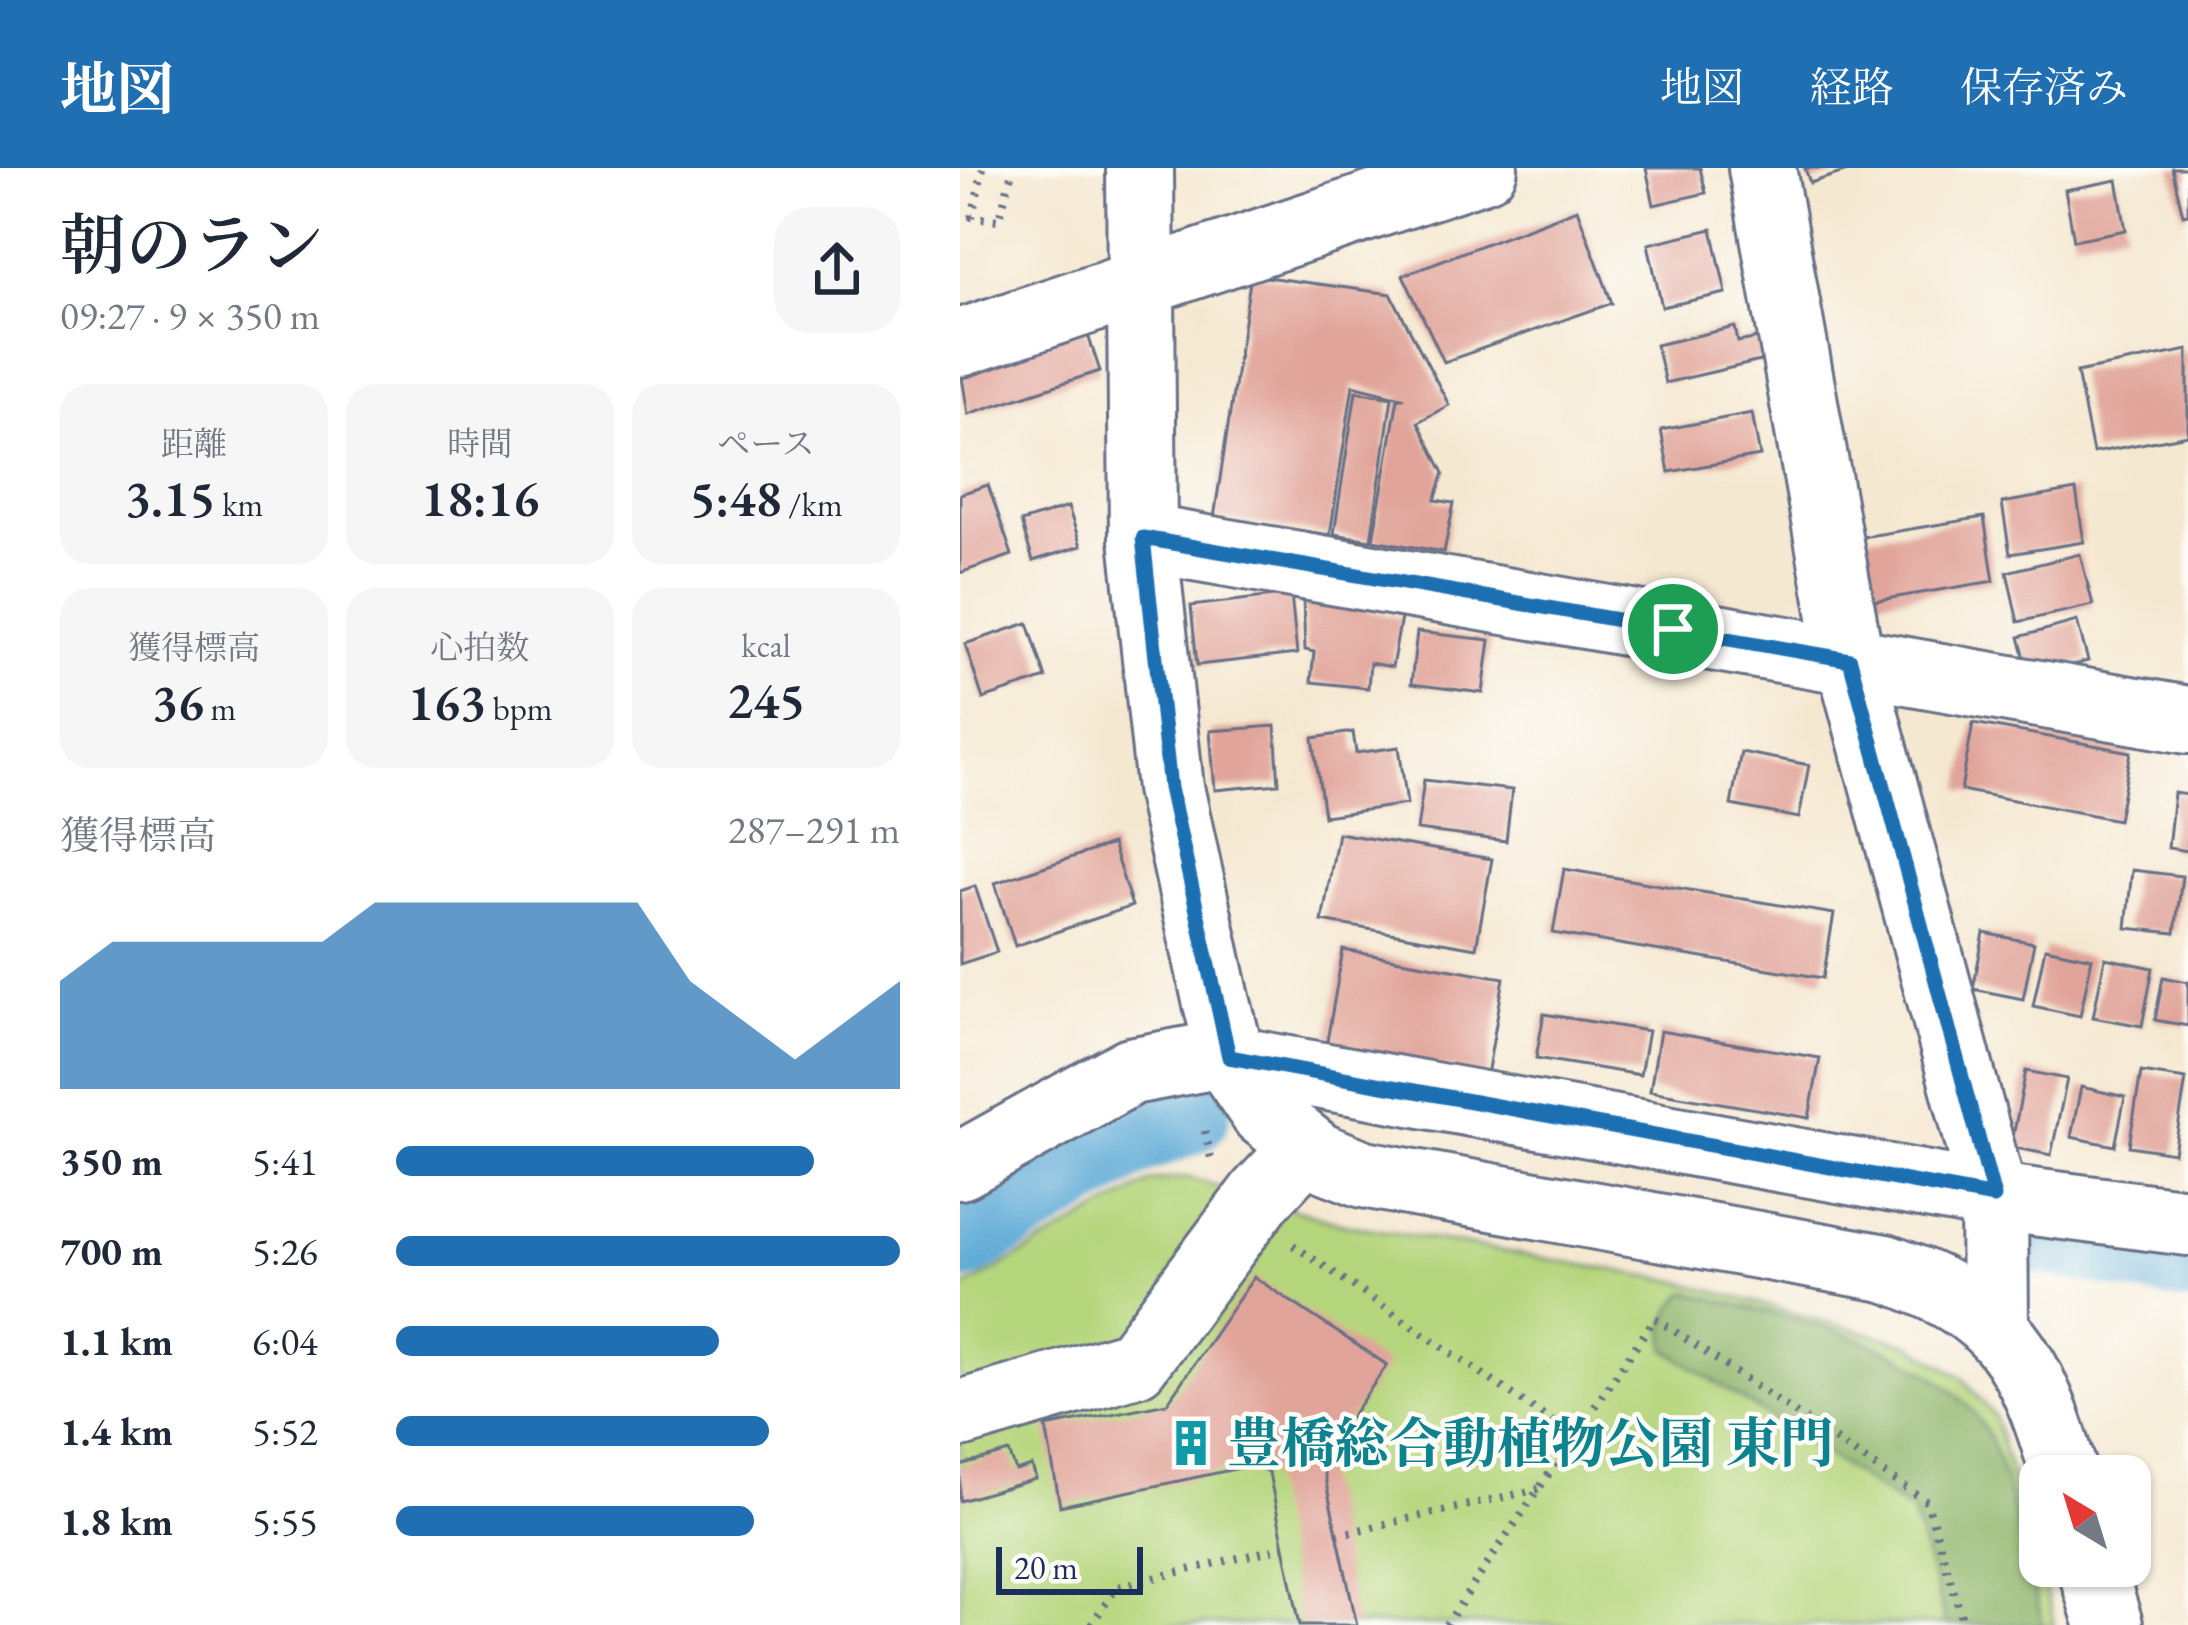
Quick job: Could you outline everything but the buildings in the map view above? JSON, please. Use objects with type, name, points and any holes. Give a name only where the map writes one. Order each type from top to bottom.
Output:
[{"type":"street","points":[[1140,168],[1143,538],[1170,788],[1229,1057],[1264,1113],[1305,1148],[1379,1178],[1885,1268],[1925,1282],[1995,1329],[2040,1391],[2059,1455]]},
{"type":"street","points":[[960,343],[1484,168]]},
{"type":"street","points":[[1762,168],[1850,660],[1994,1197],[1995,1329]]},
{"type":"street","points":[[1143,538],[2188,720]]},
{"type":"street","points":[[960,1166],[1131,1071],[1171,1060],[1229,1057],[1994,1197],[2188,1222]]},
{"type":"street","points":[[960,1414],[1135,1363],[1261,1195],[1305,1148]]},
{"type":"street","points":[[2097,1587],[2109,1625]]},
{"type":"path","points":[[983,168],[972,217],[999,220],[1013,168]]},
{"type":"path","points":[[1282,1238],[1575,1437]]},
{"type":"path","points":[[1446,1625],[1655,1318],[1927,1502],[1964,1625]]},
{"type":"path","points":[[1337,1535],[1539,1489]]},
{"type":"path","points":[[1091,1625],[1117,1587],[1284,1547]]},
{"type":"green space","points":[[1187,1177],[1343,1224],[1677,1281],[1911,1345],[1962,1377],[1994,1416],[2019,1502],[2019,1587],[2044,1587],[2055,1625],[960,1625],[960,1290],[1152,1181]]},
{"type":"green space","points":[[1687,1292],[1816,1325],[1904,1359],[1942,1382],[1973,1412],[1994,1449],[2019,1530],[2019,1587],[2033,1587],[2043,1625],[1946,1625],[1913,1512],[1667,1350],[1665,1332],[1675,1304]]},
{"type":"waterway","points":[[960,1236],[1135,1130],[1186,1111]]},
{"type":"waterway","points":[[2046,1230],[2188,1257]]},
{"type":"place","name":"豊橋総合動植物公園 東門","points":[[1191,1443]]},
{"type":"route","points":[[1143,538],[1673,629],[1850,660],[1994,1197],[1229,1057],[1170,788],[1143,538]]}]
